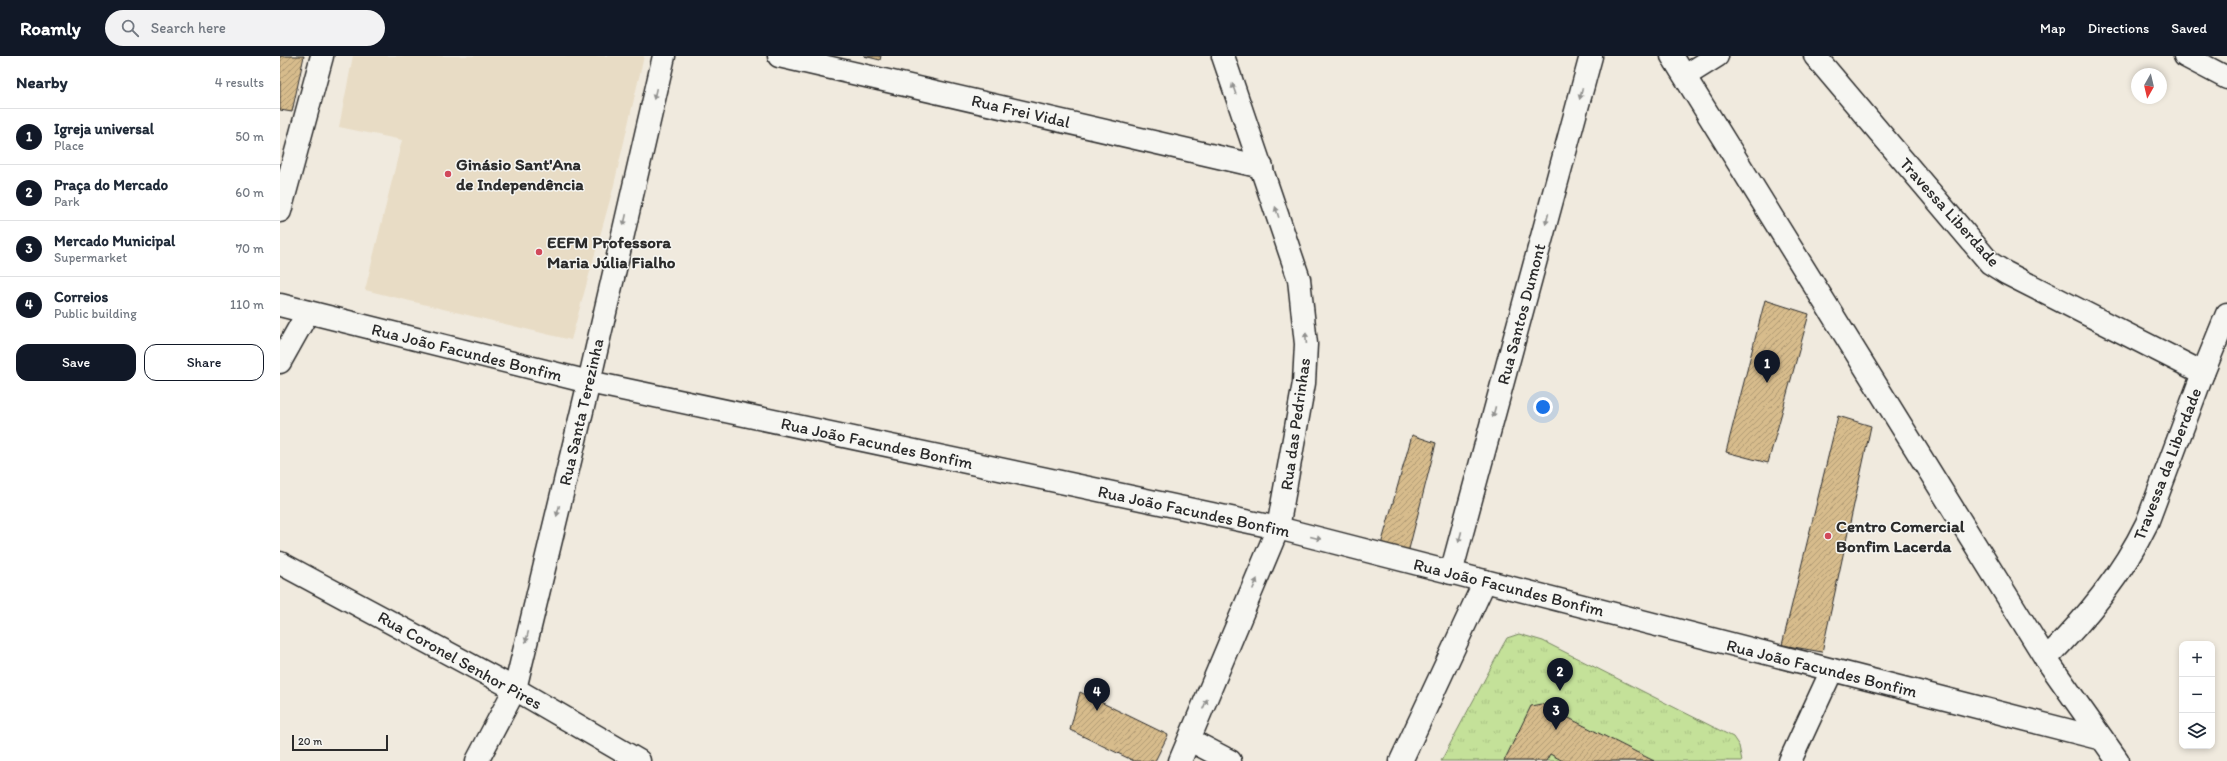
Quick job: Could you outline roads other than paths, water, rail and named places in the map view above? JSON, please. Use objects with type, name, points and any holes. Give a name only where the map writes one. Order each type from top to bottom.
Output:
[{"type":"street","points":[[280,211],[322,56]]},
{"type":"street","name":"Rua Santa Terezinha","points":[[477,761],[515,689],[589,382],[664,56]]},
{"type":"street","name":"Rua Frei Vidal","points":[[779,56],[1262,167]]},
{"type":"street","name":"Rua das Pedrinhas","points":[[1180,761],[1278,528],[1304,383],[1306,344],[1299,280],[1262,167],[1223,56]]},
{"type":"street","name":"Rua Santos Dumont","points":[[1451,572],[1591,56]]},
{"type":"street","points":[[1672,56],[2046,659],[2118,761]]},
{"type":"street","points":[[1685,76],[1716,56]]},
{"type":"street","name":"Travessa Liberdade","points":[[1815,56],[1990,262],[2006,273],[2203,373]]},
{"type":"street","points":[[2185,56],[2227,78]]},
{"type":"street","name":"Rua João Facundes Bonfim","points":[[280,305],[589,382],[1278,528],[2102,739]]},
{"type":"street","points":[[280,362],[308,312]]},
{"type":"street","name":"Travessa da Liberdade","points":[[2046,659],[2078,626],[2102,597],[2136,546],[2147,523],[2203,373],[2227,314]]},
{"type":"street","name":"Rua Coronel Senhor Pires","points":[[280,563],[515,689],[638,761]]},
{"type":"street","points":[[1401,761],[1485,581]]},
{"type":"street","points":[[1790,761],[1832,670]]},
{"type":"street","points":[[1190,740],[1230,761]]},
{"type":"place","name":"Ginásio Sant'Ana de Independência","points":[[448,174]]},
{"type":"place","name":"EEFM Professora Maria Júlia Fialho","points":[[539,252]]},
{"type":"place","name":"Igreja universal","points":[[1767,383]]},
{"type":"place","name":"Centro Comercial Bonfim Lacerda","points":[[1828,536]]},
{"type":"place","name":"Praça do Mercado","points":[[1560,691]]},
{"type":"place","name":"Correios","points":[[1097,711]]},
{"type":"place","name":"Mercado Municipal","points":[[1556,730]]}]
